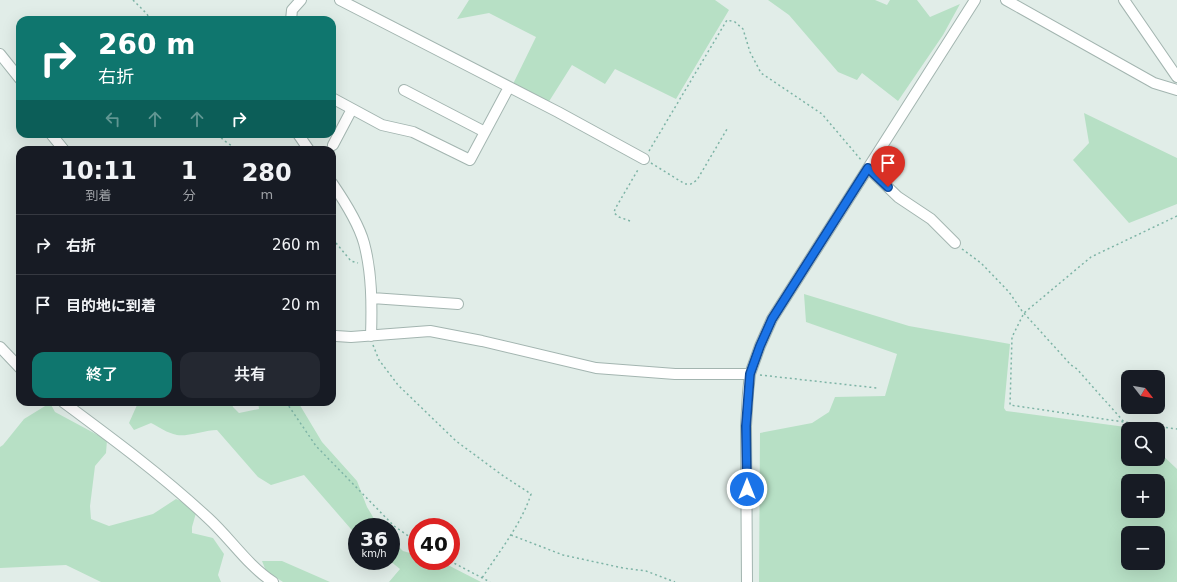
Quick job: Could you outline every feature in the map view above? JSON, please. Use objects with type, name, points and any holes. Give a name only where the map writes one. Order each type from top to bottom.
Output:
[{"type":"street","points":[[291,16],[292,10],[301,0]]},
{"type":"street","points":[[340,0],[509,87],[644,159]]},
{"type":"street","points":[[747,582],[746,426],[750,374],[760,346],[772,319],[975,0]]},
{"type":"street","points":[[1006,0],[1154,83],[1177,90]]},
{"type":"street","points":[[1124,0],[1177,76]]},
{"type":"street","points":[[0,54],[16,74]]},
{"type":"street","points":[[336,100],[382,126],[413,132],[470,160],[509,87]]},
{"type":"street","points":[[404,90],[485,132]]},
{"type":"street","points":[[334,145],[352,110]]},
{"type":"street","points":[[54,138],[61,146]]},
{"type":"street","points":[[868,168],[898,197],[931,219],[955,243]]},
{"type":"street","points":[[336,190],[352,217],[364,242],[372,298],[371,336]]},
{"type":"street","points":[[372,298],[458,304]]},
{"type":"street","points":[[336,336],[371,336],[430,331],[482,341],[596,368],[675,374],[750,374]]},
{"type":"street","points":[[0,347],[16,364]]},
{"type":"street","points":[[68,406],[142,461],[186,498],[213,522],[255,568],[273,582]]},
{"type":"path","points":[[133,0],[148,16]]},
{"type":"path","points":[[630,221],[619,217],[614,213],[615,209],[727,20],[735,22],[743,29],[750,52],[761,73],[822,114],[868,168]]},
{"type":"path","points":[[644,159],[686,184],[691,184],[697,180],[727,129]]},
{"type":"path","points":[[222,138],[234,146]]},
{"type":"path","points":[[1124,422],[1010,405],[1012,337],[1024,313],[1091,257],[1177,216]]},
{"type":"path","points":[[336,243],[351,261],[362,265],[368,264]]},
{"type":"path","points":[[955,243],[981,262],[1009,292],[1024,313],[1124,422]]},
{"type":"path","points":[[371,336],[374,349],[379,360],[398,385],[418,405],[456,442],[531,494],[528,504],[511,535],[482,578]]},
{"type":"path","points":[[750,374],[878,388]]},
{"type":"path","points":[[289,406],[316,446],[394,526],[408,536]]},
{"type":"path","points":[[1165,427],[1177,429]]},
{"type":"path","points":[[511,535],[563,555],[623,568],[646,571],[674,582]]},
{"type":"path","points":[[460,566],[490,582]]},
{"type":"green space","points":[[469,0],[715,0],[729,10],[676,99],[615,69],[605,84],[572,65],[548,103],[513,84],[536,37],[489,13],[457,19]]},
{"type":"green space","points":[[768,0],[875,0],[887,5],[890,0],[917,0],[930,17],[960,4],[943,35],[898,101],[862,73],[857,80],[838,72],[789,15]]},
{"type":"green space","points":[[1084,113],[1177,158],[1177,204],[1129,223],[1073,160],[1089,143]]},
{"type":"green space","points":[[804,294],[909,326],[1010,344],[1004,408],[1006,411],[1121,426],[1121,466],[1165,466],[1165,458],[1177,469],[1177,582],[759,582],[760,433],[812,423],[829,412],[835,397],[885,396],[897,354],[806,322]]},
{"type":"green space","points":[[45,406],[52,406],[55,412],[107,440],[106,453],[95,466],[90,506],[91,519],[109,526],[153,514],[176,499],[186,503],[196,513],[192,533],[213,538],[224,554],[218,575],[221,582],[101,582],[66,565],[0,568],[0,447],[24,419]]},
{"type":"green space","points":[[137,406],[233,406],[239,413],[259,409],[259,406],[300,406],[322,442],[357,481],[367,507],[374,518],[348,518],[348,526],[304,475],[271,485],[258,477],[217,430],[177,435],[151,423],[134,430],[129,423]]},
{"type":"green space","points":[[400,548],[408,552],[408,570],[458,570],[481,582],[389,582],[400,570]]},
{"type":"green space","points":[[262,561],[282,561],[330,582],[283,582],[266,571]]},
{"type":"route","points":[[747,489],[746,426],[750,374],[772,319],[868,168],[888,187]]}]
